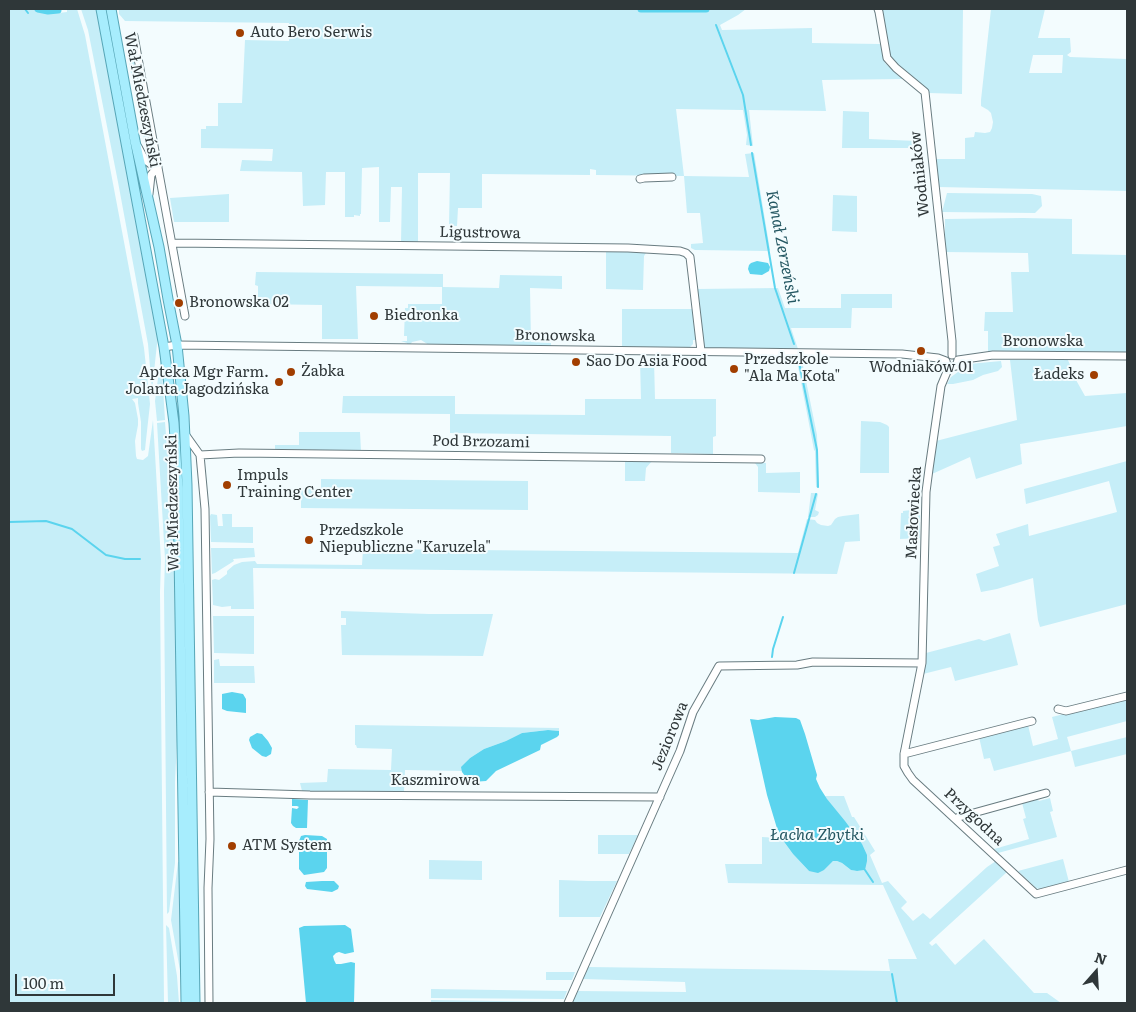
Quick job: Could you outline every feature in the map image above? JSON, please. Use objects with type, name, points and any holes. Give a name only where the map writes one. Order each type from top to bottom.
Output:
[{"type":"main road","name":"Wał Miedzeszyński","points":[[101,9],[164,347],[172,405],[177,465],[186,1003]]},
{"type":"main road","name":"Wał Miedzeszyński","points":[[110,9],[177,345],[186,434],[195,1003]]},
{"type":"street","name":"Wodniaków","points":[[878,9],[887,58],[925,92],[952,355]]},
{"type":"street","name":"Wał Miedzeszyński","points":[[134,36],[185,316]]},
{"type":"street","points":[[135,141],[145,160],[158,168],[151,175],[148,199]]},
{"type":"street","points":[[640,179],[672,177]]},
{"type":"street","name":"Ligustrowa","points":[[172,243],[528,247],[680,251],[690,257],[701,351]]},
{"type":"street","name":"Bronowska","points":[[164,347],[177,345],[909,354],[954,367],[958,360],[993,355],[1127,356]]},
{"type":"street","points":[[947,364],[948,357],[952,355],[957,357],[958,360]]},
{"type":"street","name":"Masłowiecka","points":[[922,663],[926,492],[940,386],[947,364]]},
{"type":"street","points":[[186,434],[200,455],[205,509],[210,839],[208,888],[209,1003]]},
{"type":"street","name":"Pod Brzozami","points":[[200,455],[239,453],[762,459]]},
{"type":"street","name":"Jeziorowa","points":[[568,1003],[680,751],[693,712],[719,666],[797,665],[813,662],[922,663]]},
{"type":"street","name":"Przygodna","points":[[922,663],[904,754],[904,766],[913,780],[1036,894],[1127,870]]},
{"type":"street","points":[[1058,710],[1066,711],[1127,696]]},
{"type":"street","points":[[904,754],[1032,721]]},
{"type":"street","name":"Kaszmirowa","points":[[209,792],[320,795],[660,797]]},
{"type":"street","points":[[956,819],[1046,793]]},
{"type":"shaded area","points":[[9,9],[58,9],[59,13],[67,12],[67,9],[77,9],[85,35],[144,348],[150,404],[145,450],[142,451],[138,398],[132,399],[135,403],[138,419],[135,441],[137,459],[143,460],[148,456],[153,420],[161,561],[164,1003],[9,1003]]},
{"type":"shaded area","points":[[81,9],[96,9],[158,335],[152,390],[148,344],[118,182],[88,30]]},
{"type":"shaded area","points":[[119,9],[746,9],[720,25],[722,30],[812,28],[812,43],[880,44],[885,63],[903,79],[822,80],[826,111],[749,110],[753,146],[746,145],[747,135],[743,110],[676,109],[684,176],[596,175],[596,170],[590,169],[590,175],[482,174],[482,208],[458,208],[457,226],[449,226],[450,173],[418,173],[418,243],[401,243],[402,187],[391,187],[390,222],[379,222],[379,167],[362,168],[361,214],[360,216],[345,217],[345,172],[326,172],[325,205],[303,206],[302,172],[240,171],[242,160],[272,161],[273,149],[201,148],[201,129],[206,129],[206,126],[218,126],[218,103],[242,103],[245,40],[289,41],[289,23],[125,21],[119,14]]},
{"type":"shaded area","points":[[882,9],[963,9],[962,94],[929,93],[891,59],[888,53]]},
{"type":"shaded area","points":[[991,9],[1045,9],[1038,38],[1070,38],[1071,52],[1067,55],[1070,57],[1127,59],[1127,191],[938,187],[935,159],[965,159],[965,138],[974,137],[975,132],[990,132],[992,128],[991,113],[981,106]],"holes":[[[1033,55],[1063,55],[1062,73],[1029,73]]]},
{"type":"shaded area","points":[[130,56],[135,59],[152,153],[150,156],[147,155],[128,58],[131,58]]},
{"type":"shaded area","points":[[843,111],[869,112],[869,139],[917,141],[917,148],[842,148]]},
{"type":"shaded area","points":[[754,153],[770,250],[695,250],[691,248],[691,244],[703,243],[700,213],[687,213],[684,176],[749,177],[745,154]]},
{"type":"shaded area","points":[[947,193],[1032,194],[1041,196],[1042,206],[1035,213],[942,212]]},
{"type":"shaded area","points":[[229,194],[229,222],[174,222],[170,198]]},
{"type":"shaded area","points":[[833,195],[857,196],[857,232],[832,231]]},
{"type":"shaded area","points":[[945,219],[1072,219],[1072,254],[1127,255],[1127,352],[988,351],[988,331],[984,331],[985,312],[1013,312],[1011,272],[1029,272],[1028,253],[945,252]]},
{"type":"shaded area","points":[[606,251],[671,254],[646,253],[644,256],[643,290],[606,289]]},
{"type":"shaded area","points":[[256,272],[443,274],[443,287],[499,288],[500,275],[562,276],[562,289],[530,288],[531,342],[551,343],[551,346],[429,345],[421,340],[407,345],[407,343],[401,341],[407,341],[407,336],[404,336],[405,308],[408,308],[408,304],[442,304],[442,287],[356,286],[358,339],[322,339],[322,305],[258,304],[258,286],[255,285]]},
{"type":"shaded area","points":[[778,288],[785,308],[841,308],[841,294],[892,294],[892,308],[852,308],[851,328],[791,328],[798,349],[704,348],[697,289]]},
{"type":"shaded area","points":[[622,309],[693,309],[698,340],[693,340],[693,344],[689,348],[622,347]]},
{"type":"shaded area","points":[[161,356],[165,420],[157,421],[155,401]]},
{"type":"shaded area","points":[[640,360],[654,360],[655,399],[716,399],[716,436],[713,437],[713,454],[671,453],[671,436],[450,433],[450,414],[342,413],[343,396],[455,396],[455,414],[585,415],[585,399],[641,399]]},
{"type":"shaded area","points":[[1010,360],[1068,360],[1085,396],[1127,393],[1127,426],[1020,444],[1022,464],[976,479],[970,457],[932,474],[936,441],[1017,420]]},
{"type":"shaded area","points":[[797,361],[802,361],[817,435],[819,488],[816,487],[815,451]]},
{"type":"shaded area","points":[[1001,361],[1002,367],[998,371],[973,380],[947,384],[951,377],[969,364]]},
{"type":"shaded area","points":[[861,421],[880,422],[889,427],[889,473],[860,473]]},
{"type":"shaded area","points":[[165,422],[167,448],[169,449],[172,464],[173,478],[177,741],[175,863],[169,912],[167,914],[165,559],[157,423]]},
{"type":"shaded area","points":[[299,432],[360,432],[361,451],[275,449],[275,445],[299,445]]},
{"type":"shaded area","points":[[625,461],[652,461],[646,468],[645,481],[625,481]]},
{"type":"shaded area","points":[[1127,461],[1127,604],[1040,627],[1033,578],[981,592],[976,574],[999,566],[993,547],[1000,545],[996,534],[1028,524],[1029,536],[1117,512],[1109,481],[1026,504],[1024,489]]},
{"type":"shaded area","points":[[755,463],[766,463],[766,473],[800,472],[800,493],[758,492],[758,467]]},
{"type":"shaded area","points":[[321,479],[528,481],[528,510],[301,508],[301,488],[321,488]]},
{"type":"shaded area","points":[[811,493],[818,494],[815,510],[819,512],[815,517],[808,517]]},
{"type":"shaded area","points":[[920,509],[920,538],[900,539],[901,513],[903,511]]},
{"type":"shaded area","points":[[211,514],[217,515],[218,526],[223,526],[222,514],[232,514],[232,527],[253,527],[253,543],[211,542]]},
{"type":"shaded area","points":[[859,514],[860,541],[845,542],[837,574],[253,568],[254,609],[231,609],[231,606],[213,605],[212,580],[219,580],[234,565],[242,562],[255,561],[257,564],[362,565],[363,549],[798,553],[807,519],[815,520],[821,525],[828,526],[838,517]]},
{"type":"shaded area","points":[[211,548],[254,548],[255,557],[233,559],[234,561],[212,574]]},
{"type":"shaded area","points":[[341,611],[493,614],[483,656],[342,655],[341,625],[346,625],[346,618],[341,618]]},
{"type":"shaded area","points":[[213,616],[254,616],[254,654],[214,653]]},
{"type":"shaded area","points":[[1010,633],[1018,665],[955,681],[951,667],[923,674],[926,653],[979,639],[984,641]]},
{"type":"shaded area","points":[[219,659],[220,666],[254,666],[255,683],[214,683],[214,660]]},
{"type":"shaded area","points":[[1127,698],[1127,721],[1067,737],[1071,751],[994,771],[990,758],[984,759],[979,737],[1028,725],[1033,746],[1058,739],[1052,717]]},
{"type":"shaded area","points":[[355,725],[559,728],[559,731],[547,730],[522,733],[484,749],[470,758],[462,767],[462,771],[405,770],[404,792],[302,791],[300,783],[327,782],[328,769],[391,770],[392,749],[357,748],[355,745]]},
{"type":"shaded area","points":[[1127,737],[1127,754],[1075,767],[1071,751]]},
{"type":"shaded area","points":[[825,796],[844,796],[852,817],[854,817],[875,851],[870,855],[882,883],[888,881],[907,902],[901,908],[913,921],[923,913],[930,919],[996,861],[1007,872],[929,943],[932,946],[936,943],[955,965],[984,939],[1034,993],[1047,993],[1061,1003],[572,1003],[577,991],[686,992],[685,982],[583,979],[588,967],[890,971],[888,959],[917,959],[883,885],[728,883],[725,864],[762,864],[762,837],[781,838],[809,871],[824,870],[833,861],[842,863],[851,870],[865,870]]},
{"type":"shaded area","points":[[1050,798],[1053,811],[1050,812],[1057,837],[998,853],[994,849],[1029,839],[1023,819],[1026,818],[1022,803]]},
{"type":"shaded area","points":[[598,835],[638,835],[629,854],[598,854]]},
{"type":"shaded area","points":[[1063,859],[1069,882],[1039,889],[1018,871]]},
{"type":"shaded area","points":[[429,860],[482,861],[482,880],[429,879]]},
{"type":"shaded area","points":[[179,862],[181,976],[171,920]]},
{"type":"shaded area","points":[[559,880],[617,881],[600,917],[559,917]]},
{"type":"shaded area","points":[[166,925],[169,928],[177,976],[179,1003],[168,1003]]},
{"type":"shaded area","points":[[546,972],[575,972],[572,980],[546,980]]},
{"type":"shaded area","points":[[431,989],[567,991],[564,999],[431,998]]},
{"type":"shaded area","points":[[431,1000],[561,1002],[561,1003],[431,1003]]},
{"type":"water","points":[[757,261],[768,263],[769,271],[762,275],[750,274],[749,265]]},
{"type":"water","points":[[232,692],[243,694],[246,699],[246,713],[222,709],[222,694]]},
{"type":"water","name":"Łacha Zbytki","points":[[775,717],[796,718],[800,720],[817,775],[816,779],[827,799],[862,844],[867,855],[865,870],[851,870],[842,863],[833,861],[818,873],[809,871],[779,835],[767,795],[750,719],[758,720]]},
{"type":"water","points":[[548,730],[559,731],[559,735],[541,745],[540,750],[496,771],[486,781],[472,782],[462,772],[461,767],[470,758],[484,749],[522,733]]},
{"type":"water","points":[[257,733],[262,734],[272,748],[271,754],[266,757],[252,748],[249,740],[250,737]]},
{"type":"water","points":[[292,799],[308,800],[307,828],[296,828],[291,823],[292,808],[297,809],[299,807],[292,806]]},
{"type":"water","points":[[301,836],[322,836],[327,839],[327,868],[324,872],[304,875],[299,869],[299,841]]},
{"type":"water","points":[[334,881],[339,886],[338,889],[332,892],[307,889],[305,886],[306,882]]},
{"type":"water","points":[[345,925],[351,929],[354,952],[345,954],[339,952],[333,956],[336,964],[355,963],[354,1003],[306,1003],[299,928],[304,926]]},
{"type":"waterway","points":[[25,9],[28,13]]},
{"type":"waterway","points":[[38,9],[58,10]]},
{"type":"waterway","points":[[641,9],[706,9]]},
{"type":"waterway","name":"Kanał Zerzeński","points":[[716,25],[743,95],[751,145]]},
{"type":"waterway","name":"Kanał Zerzeński","points":[[752,153],[775,288],[794,344]]},
{"type":"waterway","name":"Kanał Zerzeński","points":[[799,362],[817,450],[818,487]]},
{"type":"waterway","name":"Kanał Zerzeński","points":[[794,573],[816,494]]},
{"type":"waterway","points":[[9,522],[46,521],[72,529],[106,555],[125,559],[140,559]]},
{"type":"waterway","name":"Kanał Zerzeński","points":[[772,657],[783,617]]},
{"type":"waterway","name":"Kanał Zerzeński","points":[[865,870],[873,882]]},
{"type":"waterway","name":"Kanał Zerzeński","points":[[892,974],[897,1003]]},
{"type":"place","name":"Auto Bero Serwis","points":[[240,33]]},
{"type":"place","name":"Bronowska 02","points":[[179,303]]},
{"type":"place","name":"Biedronka","points":[[374,316]]},
{"type":"place","name":"Wodniaków 01","points":[[921,351]]},
{"type":"place","name":"Sao Do Asia Food","points":[[576,362]]},
{"type":"place","name":"Przedszkole \"Ala Ma Kota\"","points":[[734,369]]},
{"type":"place","name":"Żabka","points":[[291,372]]},
{"type":"place","name":"Ładeks","points":[[1094,375]]},
{"type":"place","name":"Apteka Mgr Farm. Jolanta Jagodzińska","points":[[279,382]]},
{"type":"place","name":"Impuls Training Center","points":[[227,485]]},
{"type":"place","name":"Przedszkole Niepubliczne \"Karuzela\"","points":[[309,540]]},
{"type":"place","name":"ATM System","points":[[232,846]]}]
